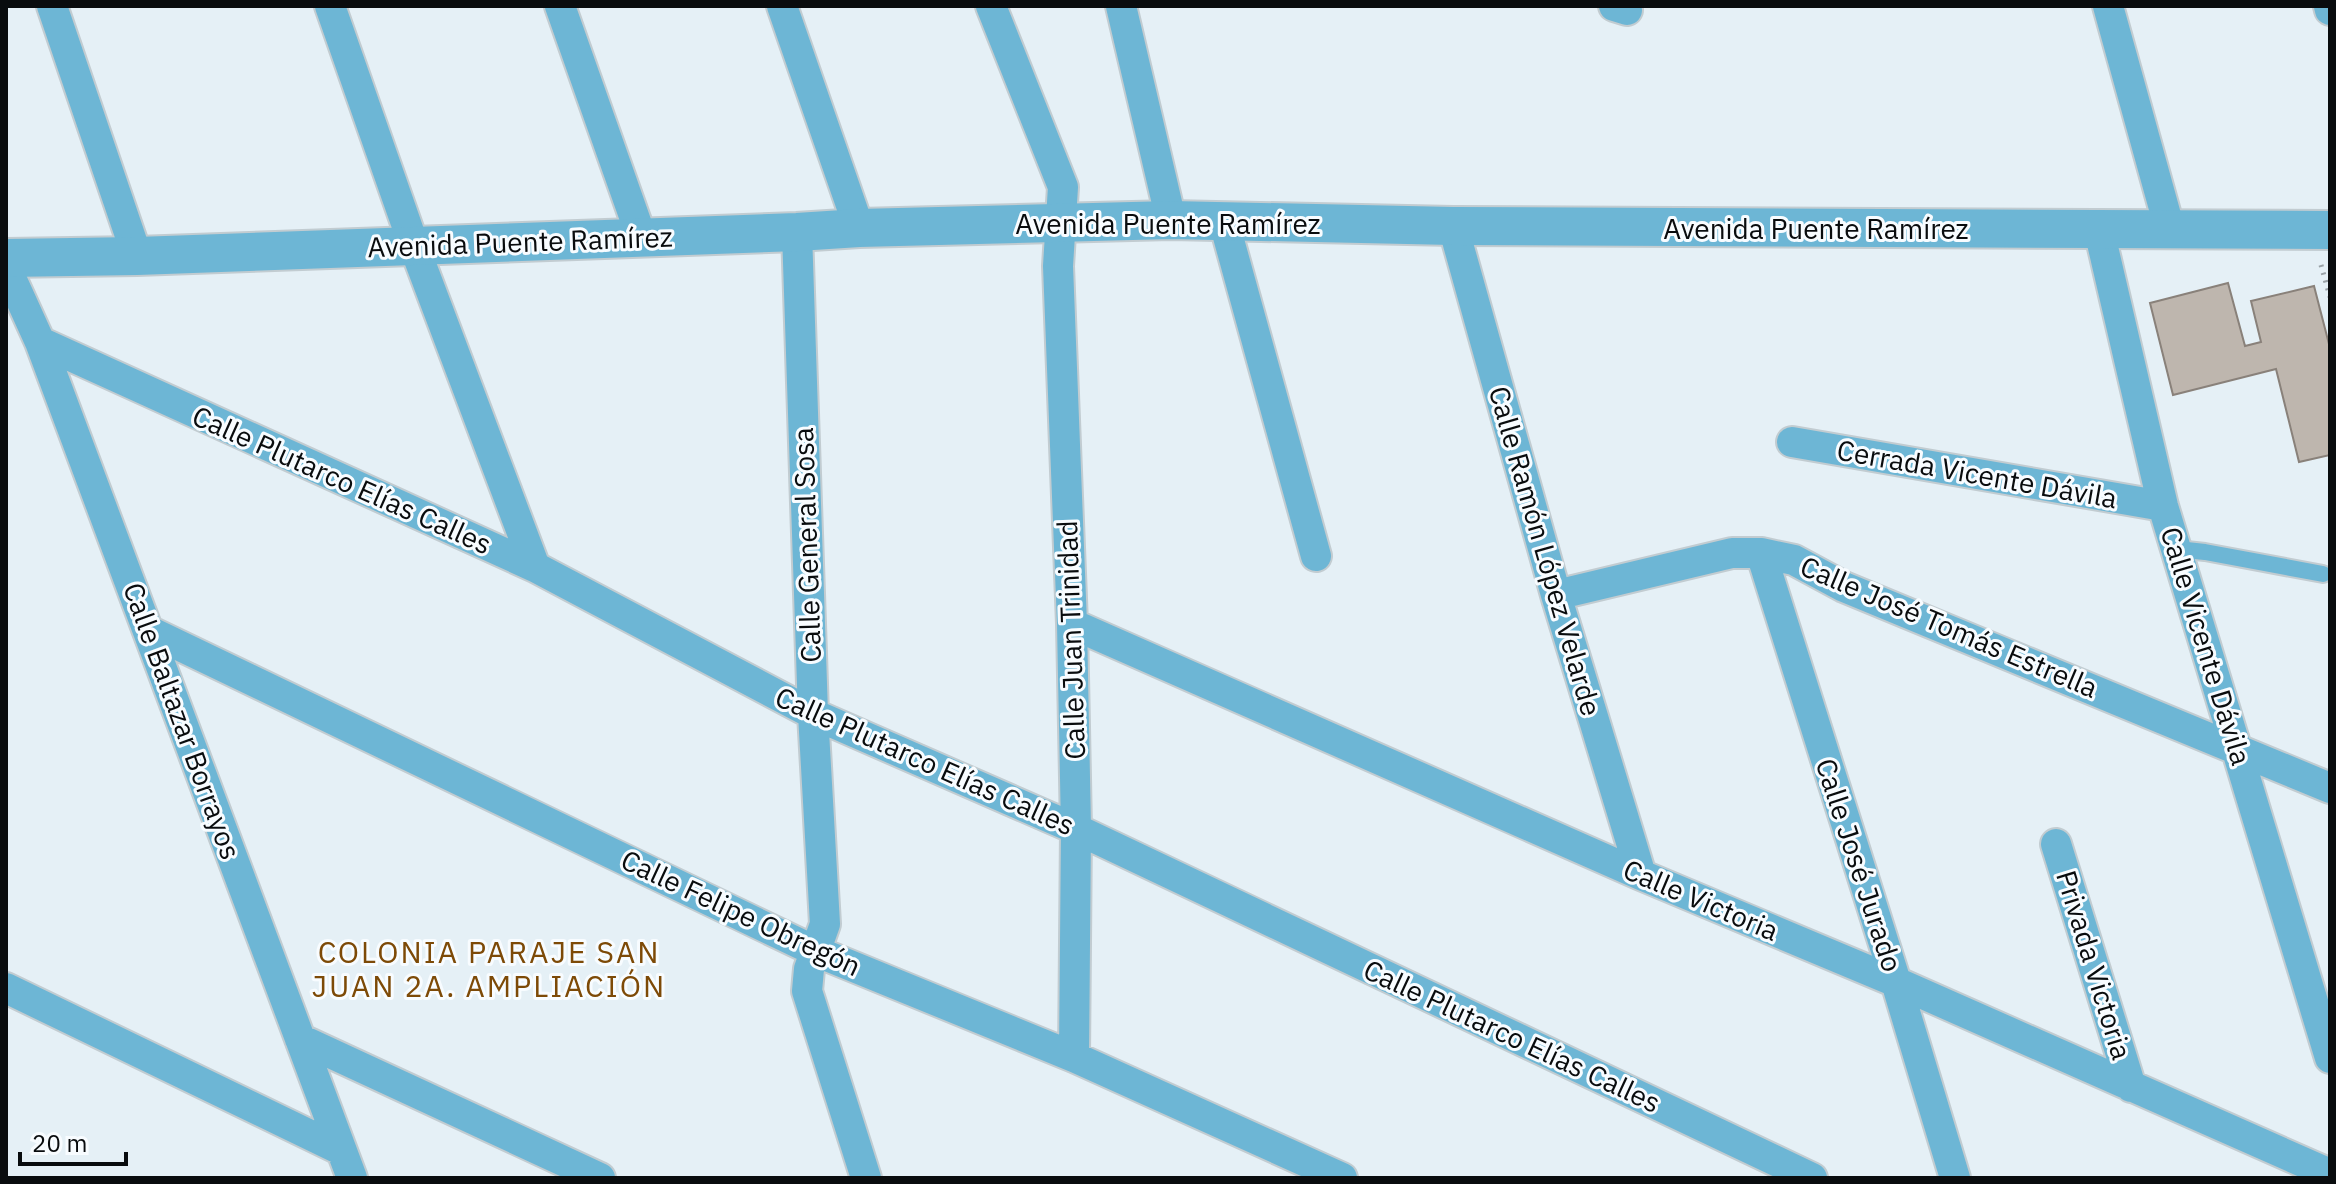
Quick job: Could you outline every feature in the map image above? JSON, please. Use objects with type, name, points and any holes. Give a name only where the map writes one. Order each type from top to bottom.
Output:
[{"type":"street","points":[[52,6],[137,256]]},
{"type":"street","points":[[330,6],[414,246],[535,567]]},
{"type":"street","points":[[560,6],[641,236]]},
{"type":"street","points":[[782,6],[859,228]]},
{"type":"street","name":"Calle Juan Trinidad","points":[[991,6],[1063,187],[1058,266],[1072,624],[1076,829],[1074,1057]]},
{"type":"street","points":[[1121,6],[1171,220]]},
{"type":"street","points":[[2108,6],[2170,230]]},
{"type":"street","name":"Avenida Puente Ramírez","points":[[6,258],[1171,220],[1453,226],[2330,230]]},
{"type":"street","points":[[1224,222],[1316,556]]},
{"type":"street","name":"Calle Ramón López Velarde","points":[[1453,226],[1556,595],[1641,875]]},
{"type":"street","name":"Calle Vicente Dávila","points":[[2099,230],[2163,506],[2330,1058]]},
{"type":"street","name":"Calle General Sosa","points":[[797,232],[813,714],[825,924],[809,969],[807,991],[870,1175]]},
{"type":"street","name":"Calle Baltazar Borrayos","points":[[6,267],[40,342],[352,1178]]},
{"type":"street","name":"Calle Plutarco Elías Calles","points":[[40,342],[535,567],[813,714],[1076,829],[1812,1178]]},
{"type":"street","name":"Cerrada Vicente Dávila","points":[[1792,442],[2163,506]]},
{"type":"street","name":"Calle José Tomás Estrella","points":[[1556,595],[1732,553],[1761,553],[1794,560],[1844,587],[2330,788]]},
{"type":"street","name":"Calle José Jurado","points":[[1761,553],[1955,1178]]},
{"type":"street","name":"Calle Victoria","points":[[1072,624],[2330,1174]]},
{"type":"street","name":"Calle Felipe Obregón","points":[[149,631],[815,951],[1074,1057],[1342,1178]]},
{"type":"street","name":"Privada Victoria","points":[[2056,844],[2131,1087]]},
{"type":"street","points":[[6,988],[341,1150]]},
{"type":"street","points":[[300,1039],[600,1178]]},
{"type":"lane","points":[[2177,549],[2323,574]]},
{"type":"path","points":[[2323,275],[2330,297]]},
{"type":"building","points":[[2228,283],[2245,346],[2261,342],[2251,301],[2314,286],[2330,348],[2330,455],[2299,462],[2276,369],[2173,395],[2150,303]]},
{"type":"district","name":"COLONIA PARAJE SAN JUAN 2A. AMPLIACIÓN","points":[[489,970]]}]
